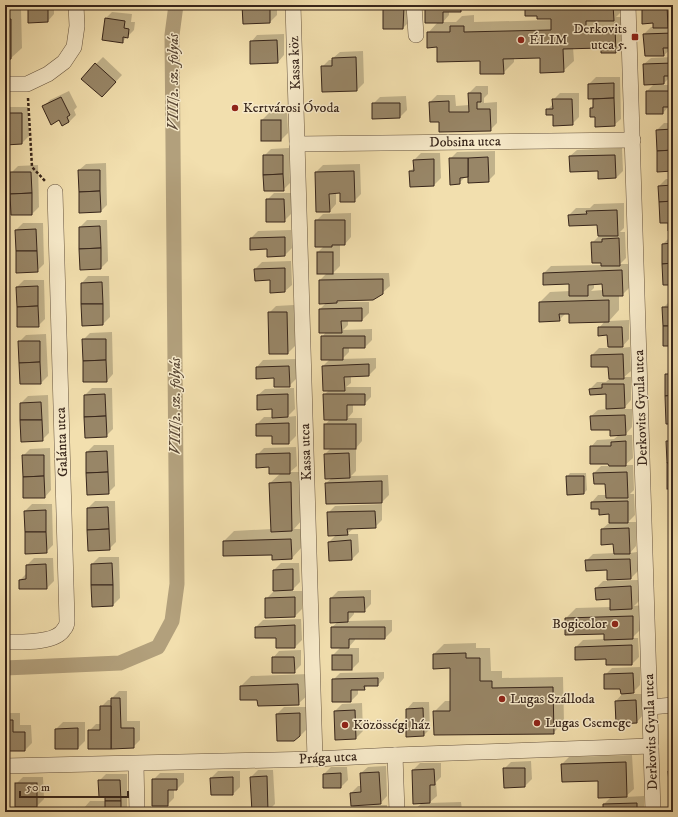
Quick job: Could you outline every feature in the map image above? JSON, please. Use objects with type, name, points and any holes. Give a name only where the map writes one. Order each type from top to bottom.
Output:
[{"type":"street","points":[[5,84],[27,84],[48,74],[64,62],[74,47],[77,26],[76,5]]},
{"type":"street","name":"Kassa köz","points":[[293,5],[297,144]]},
{"type":"street","points":[[414,5],[416,35]]},
{"type":"street","name":"Derkovits Gyula utca","points":[[628,5],[653,812]]},
{"type":"street","name":"Dobsina utca","points":[[297,144],[633,140]]},
{"type":"street","name":"Kassa utca","points":[[297,144],[315,759]]},
{"type":"street","name":"Galánta utca","points":[[5,642],[43,641],[57,636],[64,630],[68,621],[55,192]]},
{"type":"street","points":[[650,707],[673,705]]},
{"type":"street","name":"Prága utca","points":[[5,766],[315,759],[395,754],[651,746]]},
{"type":"street","points":[[395,754],[397,812]]},
{"type":"street","points":[[136,764],[137,812]]},
{"type":"path","points":[[27,84],[32,167],[55,192]]},
{"type":"building","points":[[28,5],[48,5],[48,22],[28,23]]},
{"type":"building","points":[[242,5],[270,5],[270,23],[243,24]]},
{"type":"building","points":[[425,5],[461,5],[461,12],[443,12],[443,23],[425,23]]},
{"type":"building","name":"ÉLIM","points":[[525,5],[613,5],[614,21],[586,21],[586,30],[599,30],[599,27],[615,27],[616,53],[601,53],[601,48],[563,49],[564,72],[540,73],[540,58],[503,59],[504,74],[480,74],[480,61],[437,62],[437,47],[427,48],[427,32],[450,32],[450,26],[464,26],[464,32],[551,30],[551,19],[537,19],[537,16],[525,16]]},
{"type":"building","points":[[642,5],[667,5],[668,28],[653,28],[653,23],[642,24]]},
{"type":"building","points":[[383,6],[404,6],[403,29],[383,29]]},
{"type":"building","points":[[105,18],[125,21],[124,28],[129,29],[128,38],[123,37],[123,43],[102,40]]},
{"type":"building","points":[[5,19],[11,19],[11,59],[5,60]]},
{"type":"building","points":[[673,33],[673,48],[663,48],[664,56],[645,56],[643,34]]},
{"type":"building","points":[[277,40],[278,63],[250,64],[250,41]]},
{"type":"building","points":[[356,57],[357,91],[322,92],[321,66],[332,66],[332,58]]},
{"type":"building","points":[[95,63],[116,82],[102,97],[81,79]]},
{"type":"building","points":[[673,63],[673,76],[664,76],[664,84],[644,85],[643,64]]},
{"type":"building","points":[[614,83],[614,98],[588,99],[588,84]]},
{"type":"building","points":[[646,91],[673,91],[673,107],[663,107],[663,114],[646,114]]},
{"type":"building","points":[[468,93],[481,93],[481,102],[477,102],[477,109],[490,109],[491,131],[439,132],[439,122],[430,122],[429,102],[449,101],[449,112],[469,112]]},
{"type":"building","points":[[61,97],[70,115],[67,117],[69,122],[62,126],[59,120],[51,125],[42,106]]},
{"type":"building","points":[[614,98],[615,126],[595,127],[595,117],[590,117],[590,108],[593,108],[593,99]]},
{"type":"building","points":[[552,99],[572,99],[573,125],[553,126],[553,115],[546,115],[546,109],[553,109]]},
{"type":"building","points":[[372,103],[400,103],[400,118],[372,119]]},
{"type":"building","points":[[5,113],[22,113],[22,144],[5,145]]},
{"type":"building","points":[[261,120],[281,120],[281,141],[261,141]]},
{"type":"building","points":[[673,129],[673,150],[657,151],[656,130]]},
{"type":"building","points":[[673,150],[673,171],[657,172],[657,151]]},
{"type":"building","points":[[263,155],[283,155],[283,174],[263,175]]},
{"type":"building","points":[[615,155],[616,178],[598,179],[598,171],[570,172],[569,156]]},
{"type":"building","points":[[488,157],[489,182],[468,183],[468,158]]},
{"type":"building","points":[[449,158],[468,158],[468,177],[460,178],[460,184],[450,185]]},
{"type":"building","points":[[434,159],[434,186],[410,187],[409,171],[414,171],[413,160]]},
{"type":"building","points":[[78,170],[100,170],[100,191],[79,192]]},
{"type":"building","points":[[354,171],[355,202],[340,202],[340,193],[329,194],[330,212],[316,212],[315,172]]},
{"type":"building","points":[[10,172],[31,172],[32,193],[10,194]]},
{"type":"building","points":[[283,174],[284,191],[264,191],[263,175]]},
{"type":"building","points":[[673,185],[673,201],[659,202],[658,186]]},
{"type":"building","points":[[100,191],[101,212],[79,213],[79,192]]},
{"type":"building","points":[[32,193],[32,215],[11,215],[10,194]]},
{"type":"building","points":[[266,199],[284,199],[285,222],[266,222]]},
{"type":"building","points":[[673,201],[673,231],[668,231],[668,223],[660,223],[659,202]]},
{"type":"building","points":[[617,210],[618,236],[598,236],[597,225],[569,226],[568,215],[587,214],[586,211]]},
{"type":"building","points":[[315,220],[345,220],[345,245],[315,247]]},
{"type":"building","points":[[100,226],[101,248],[79,249],[79,227]]},
{"type":"building","points":[[36,229],[37,251],[16,251],[15,230]]},
{"type":"building","points":[[285,237],[285,256],[267,257],[267,249],[250,250],[250,238]]},
{"type":"building","points":[[619,238],[620,266],[601,266],[601,263],[592,263],[591,242],[602,242],[602,239]]},
{"type":"building","points":[[673,243],[673,263],[662,264],[662,244]]},
{"type":"building","points":[[101,248],[101,269],[80,270],[79,249]]},
{"type":"building","points":[[16,251],[37,251],[38,272],[16,273]]},
{"type":"building","points":[[317,252],[333,252],[333,274],[317,274]]},
{"type":"building","points":[[673,263],[673,285],[663,285],[662,264]]},
{"type":"building","points":[[285,268],[285,292],[270,293],[270,280],[255,281],[254,269]]},
{"type":"building","points":[[622,270],[623,296],[603,296],[602,284],[588,285],[588,296],[569,296],[569,284],[543,285],[543,273]]},
{"type":"building","points":[[383,279],[383,294],[373,300],[337,301],[337,303],[319,304],[319,280]]},
{"type":"building","points":[[102,282],[103,304],[81,304],[81,283]]},
{"type":"building","points":[[38,286],[38,306],[17,307],[16,287]]},
{"type":"building","points":[[609,300],[609,322],[569,323],[569,314],[559,314],[560,321],[539,322],[539,302]]},
{"type":"building","points":[[81,304],[103,304],[103,325],[82,326]]},
{"type":"building","points":[[38,306],[39,327],[17,327],[17,307]]},
{"type":"building","points":[[662,307],[673,307],[673,326],[663,326]]},
{"type":"building","points":[[362,308],[362,321],[341,321],[342,333],[319,333],[319,309]]},
{"type":"building","points":[[268,312],[287,312],[288,354],[269,354]]},
{"type":"building","points":[[663,326],[673,326],[673,351],[671,346],[663,346]]},
{"type":"building","points":[[598,327],[622,327],[623,347],[608,347],[607,335],[598,336]]},
{"type":"building","points":[[321,336],[365,336],[365,348],[343,348],[343,360],[321,360]]},
{"type":"building","points":[[82,339],[106,339],[106,360],[83,361]]},
{"type":"building","points":[[18,341],[40,341],[40,362],[19,363]]},
{"type":"building","points":[[623,354],[624,379],[609,379],[608,367],[591,367],[591,355]]},
{"type":"building","points":[[106,360],[107,382],[83,382],[83,361]]},
{"type":"building","points":[[40,362],[41,384],[20,384],[19,363]]},
{"type":"building","points":[[369,364],[369,376],[344,377],[345,391],[323,391],[322,366]]},
{"type":"building","points":[[289,366],[290,387],[274,387],[274,378],[256,379],[256,367]]},
{"type":"building","points":[[665,374],[673,374],[673,395],[665,396]]},
{"type":"building","points":[[602,384],[624,384],[625,408],[606,409],[606,394],[590,395],[589,389],[602,388]]},
{"type":"building","points":[[105,394],[106,416],[84,417],[84,395]]},
{"type":"building","points":[[288,394],[288,417],[272,418],[272,409],[257,410],[257,395]]},
{"type":"building","points":[[323,394],[365,394],[365,405],[347,405],[347,420],[324,420]]},
{"type":"building","points":[[673,395],[673,424],[666,424],[665,396]]},
{"type":"building","points":[[41,402],[42,420],[20,420],[20,403]]},
{"type":"building","points":[[625,415],[626,435],[610,436],[610,430],[591,430],[590,416]]},
{"type":"building","points":[[106,416],[107,437],[85,438],[84,417]]},
{"type":"building","points":[[20,420],[42,420],[43,441],[21,442]]},
{"type":"building","points":[[289,423],[289,444],[272,444],[272,436],[256,436],[256,424]]},
{"type":"building","points":[[324,424],[356,424],[356,449],[324,449]]},
{"type":"building","points":[[626,441],[626,466],[590,464],[590,446],[611,446],[611,442]]},
{"type":"building","points":[[666,441],[673,441],[673,463],[667,463]]},
{"type":"building","points":[[107,451],[108,472],[86,473],[86,452]]},
{"type":"building","points":[[290,453],[290,474],[269,474],[269,467],[256,468],[256,454]]},
{"type":"building","points":[[349,453],[350,478],[325,479],[324,454]]},
{"type":"building","points":[[22,455],[44,455],[44,476],[23,477]]},
{"type":"building","points":[[667,463],[673,463],[673,489],[667,489]]},
{"type":"building","points":[[108,472],[109,494],[87,495],[86,473]]},
{"type":"building","points":[[627,472],[628,498],[606,498],[605,484],[594,484],[593,473]]},
{"type":"building","points":[[44,476],[45,498],[23,498],[23,477]]},
{"type":"building","points":[[566,476],[584,476],[584,494],[567,495]]},
{"type":"building","points":[[382,481],[382,503],[326,504],[325,483]]},
{"type":"building","points":[[291,482],[292,531],[271,532],[269,483]]},
{"type":"building","points":[[628,501],[628,523],[609,523],[609,514],[599,515],[599,509],[591,509],[591,502]]},
{"type":"building","points":[[108,507],[109,529],[87,530],[87,508]]},
{"type":"building","points":[[46,510],[46,532],[25,532],[24,511]]},
{"type":"building","points":[[375,511],[376,528],[347,529],[348,535],[328,536],[327,512]]},
{"type":"building","points":[[669,512],[673,512],[673,530],[670,530]]},
{"type":"building","points":[[629,528],[630,554],[614,554],[613,544],[601,545],[601,529]]},
{"type":"building","points":[[109,529],[110,550],[88,551],[87,530]]},
{"type":"building","points":[[670,530],[673,530],[673,549],[671,549]]},
{"type":"building","points":[[25,532],[46,532],[47,553],[25,554]]},
{"type":"building","points":[[291,539],[292,559],[272,560],[272,555],[223,556],[223,541]]},
{"type":"building","points":[[351,540],[352,560],[329,561],[328,542]]},
{"type":"building","points":[[630,559],[631,579],[607,580],[607,570],[586,571],[585,560]]},
{"type":"building","points":[[112,563],[113,585],[91,585],[91,564]]},
{"type":"building","points":[[46,564],[47,589],[19,589],[19,580],[26,579],[26,565]]},
{"type":"building","points":[[293,569],[293,590],[273,591],[273,570]]},
{"type":"building","points":[[671,570],[673,570],[673,590],[671,590]]},
{"type":"building","points":[[91,585],[113,585],[113,606],[92,607]]},
{"type":"building","points":[[631,586],[632,609],[610,610],[610,599],[596,600],[595,588]]},
{"type":"building","points":[[671,590],[673,590],[673,613],[672,613]]},
{"type":"building","points":[[295,597],[295,617],[265,618],[265,598]]},
{"type":"building","points":[[364,597],[365,612],[348,612],[348,622],[330,623],[330,598]]},
{"type":"building","points":[[633,616],[633,639],[604,640],[604,634],[565,635],[565,618]]},
{"type":"building","points":[[295,625],[295,648],[276,648],[276,638],[255,638],[255,627]]},
{"type":"building","points":[[331,627],[385,627],[385,639],[349,639],[349,648],[331,648]]},
{"type":"building","points":[[632,645],[632,665],[606,665],[606,659],[575,660],[575,647]]},
{"type":"building","name":"Lugas Szálloda","points":[[466,653],[466,658],[480,658],[480,681],[492,681],[492,688],[553,687],[554,734],[434,735],[433,711],[450,711],[450,668],[433,669],[433,654]]},
{"type":"building","points":[[332,655],[352,655],[352,670],[332,670]]},
{"type":"building","points":[[272,657],[294,657],[295,673],[272,673]]},
{"type":"building","points":[[633,673],[634,693],[621,694],[620,689],[604,689],[604,674]]},
{"type":"building","points":[[378,678],[378,686],[364,686],[365,690],[351,690],[351,702],[332,702],[332,679]]},
{"type":"building","points":[[298,684],[299,705],[258,706],[257,700],[240,700],[240,686]]},
{"type":"building","points":[[111,698],[120,698],[121,728],[134,728],[134,748],[111,749]]},
{"type":"building","points":[[636,700],[637,723],[616,724],[615,701]]},
{"type":"building","points":[[100,706],[111,706],[111,749],[88,749],[88,730],[100,730]]},
{"type":"building","points":[[423,708],[424,736],[406,737],[406,709]]},
{"type":"building","name":"Közösségi ház","points":[[355,710],[356,739],[335,740],[334,711]]},
{"type":"building","points":[[300,713],[300,736],[294,741],[277,741],[276,714]]},
{"type":"building","points":[[5,720],[13,720],[13,732],[25,732],[25,751],[5,751]]},
{"type":"building","points":[[78,728],[78,749],[55,749],[55,729]]},
{"type":"building","points":[[626,762],[627,797],[598,798],[598,781],[562,782],[561,764]]},
{"type":"building","points":[[503,768],[525,768],[525,787],[504,788]]},
{"type":"building","points":[[434,769],[435,785],[430,785],[430,803],[413,804],[412,770]]},
{"type":"building","points":[[668,771],[673,771],[673,783],[669,783]]},
{"type":"building","points":[[379,772],[381,804],[351,806],[350,793],[361,792],[360,773]]},
{"type":"building","points":[[341,773],[341,788],[323,788],[323,774]]},
{"type":"building","points":[[267,776],[268,812],[252,812],[250,777]]},
{"type":"building","points":[[233,777],[233,795],[211,795],[210,778]]},
{"type":"building","points":[[152,779],[177,779],[177,790],[168,790],[168,806],[152,806]]},
{"type":"building","points":[[98,780],[120,780],[121,801],[105,801],[105,797],[99,797]]},
{"type":"building","points":[[15,783],[37,783],[37,807],[15,807]]},
{"type":"building","points":[[105,801],[121,801],[121,812],[83,812],[83,808],[105,808]]},
{"type":"building","points":[[637,803],[637,812],[603,812],[603,804]]},
{"type":"building","points":[[455,809],[455,812],[414,812],[413,810]]},
{"type":"waterway","name":"VIII/2. sz. folyás","points":[[5,668],[120,663],[158,647],[172,621],[177,584],[172,35],[176,5]]},
{"type":"place","name":"Derkovits utca 5.","points":[[635,37]]},
{"type":"place","name":"ÉLIM","points":[[521,40]]},
{"type":"place","name":"Kertvárosi Óvoda","points":[[235,108]]},
{"type":"place","name":"Bogicolor","points":[[615,624]]},
{"type":"place","name":"Lugas Szálloda","points":[[502,699]]},
{"type":"place","name":"Lugas Csemege","points":[[537,723]]},
{"type":"place","name":"Közösségi ház","points":[[345,725]]}]
